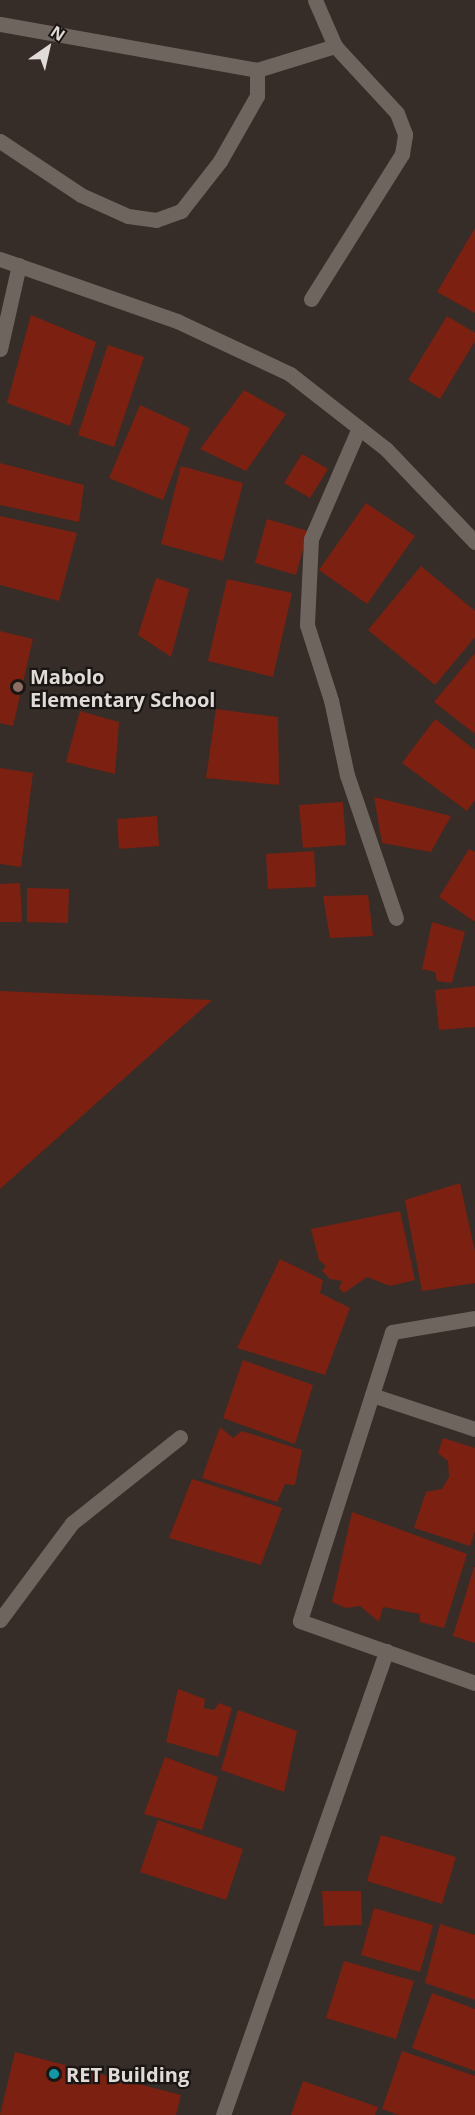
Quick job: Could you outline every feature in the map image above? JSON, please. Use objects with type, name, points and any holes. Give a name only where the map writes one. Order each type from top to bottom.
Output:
[{"type":"street","points":[[311,300],[402,154],[405,134],[397,113],[335,46],[315,0]]},
{"type":"street","points":[[0,24],[257,70],[335,46]]},
{"type":"street","points":[[0,141],[81,195],[128,216],[156,220],[181,211],[220,161],[257,96],[257,70]]},
{"type":"street","points":[[0,259],[177,321],[290,374],[386,449],[475,542]]},
{"type":"street","points":[[0,349],[19,265]]},
{"type":"street","points":[[359,428],[312,539],[307,625],[331,700],[347,775],[396,918]]},
{"type":"street","points":[[475,1318],[392,1332],[300,1621],[475,1683]]},
{"type":"street","points":[[372,1395],[475,1428]]},
{"type":"street","points":[[0,1620],[72,1523],[180,1437]]},
{"type":"street","points":[[223,2115],[386,1651]]},
{"type":"building","points":[[475,228],[475,313],[437,292]]},
{"type":"building","points":[[31,315],[96,342],[70,426],[7,403]]},
{"type":"building","points":[[447,316],[475,333],[475,341],[440,399],[408,380]]},
{"type":"building","points":[[108,345],[144,357],[114,447],[78,435]]},
{"type":"building","points":[[244,390],[286,414],[246,471],[200,449]]},
{"type":"building","points":[[140,405],[190,428],[163,500],[109,478]]},
{"type":"building","points":[[302,454],[328,469],[310,498],[284,483]]},
{"type":"building","points":[[0,463],[84,485],[79,522],[0,505]]},
{"type":"building","points":[[181,466],[243,483],[223,561],[161,544]]},
{"type":"building","points":[[366,503],[415,536],[367,604],[319,570]]},
{"type":"building","points":[[0,516],[77,533],[59,601],[0,585]]},
{"type":"building","points":[[267,519],[308,531],[296,575],[255,563]]},
{"type":"building","points":[[421,566],[475,611],[475,637],[435,685],[368,630]]},
{"type":"building","points":[[156,578],[189,589],[171,657],[138,635]]},
{"type":"building","points":[[227,579],[292,593],[273,677],[208,661]]},
{"type":"building","points":[[0,631],[33,639],[13,726],[0,723]]},
{"type":"building","points":[[475,653],[475,734],[434,702]]},
{"type":"building","points":[[216,709],[278,717],[279,785],[206,778]]},
{"type":"building","points":[[80,711],[119,722],[115,774],[66,762]]},
{"type":"building","points":[[435,719],[475,750],[475,800],[467,811],[402,763]]},
{"type":"building","points":[[0,768],[33,773],[21,867],[0,864]]},
{"type":"building","points":[[374,797],[451,816],[431,852],[382,843]]},
{"type":"building","points":[[343,802],[346,845],[303,848],[299,805]]},
{"type":"building","points":[[157,816],[159,846],[119,849],[117,819]]},
{"type":"building","points":[[469,849],[475,852],[475,922],[439,897]]},
{"type":"building","points":[[314,851],[316,887],[268,889],[266,854]]},
{"type":"building","points":[[20,883],[22,922],[0,922],[0,884]]},
{"type":"building","points":[[27,888],[69,889],[68,923],[27,922]]},
{"type":"building","points":[[368,895],[373,936],[330,938],[323,896]]},
{"type":"building","points":[[432,922],[465,932],[452,983],[437,981],[435,972],[422,969]]},
{"type":"building","points":[[475,986],[475,1027],[439,1030],[435,990]]},
{"type":"building","points":[[0,991],[212,1000],[0,1189]]},
{"type":"building","points":[[460,1183],[475,1252],[475,1283],[422,1291],[405,1200]]},
{"type":"building","points":[[400,1211],[415,1280],[390,1286],[367,1277],[344,1293],[339,1288],[342,1281],[330,1279],[322,1271],[326,1266],[319,1260],[311,1229]]},
{"type":"building","points":[[280,1259],[323,1280],[320,1293],[350,1308],[325,1375],[237,1348]]},
{"type":"building","points":[[243,1360],[313,1385],[295,1444],[223,1418]]},
{"type":"building","points":[[220,1427],[233,1438],[242,1431],[302,1450],[295,1485],[285,1484],[277,1502],[202,1478]]},
{"type":"building","points":[[443,1438],[475,1448],[475,1531],[470,1546],[414,1528],[426,1492],[442,1489],[449,1477],[448,1461],[438,1453]]},
{"type":"building","points":[[192,1479],[282,1508],[261,1565],[169,1538]]},
{"type":"building","points":[[352,1512],[467,1554],[444,1628],[420,1622],[420,1614],[383,1607],[379,1622],[360,1606],[346,1608],[332,1602]]},
{"type":"building","points":[[475,1567],[475,1643],[453,1636]]},
{"type":"building","points":[[178,1689],[205,1699],[204,1708],[214,1710],[219,1703],[232,1708],[218,1757],[166,1742]]},
{"type":"building","points":[[238,1710],[297,1731],[284,1792],[221,1770]]},
{"type":"building","points":[[165,1757],[218,1777],[202,1830],[144,1814]]},
{"type":"building","points":[[158,1820],[243,1849],[226,1900],[140,1872]]},
{"type":"building","points":[[381,1835],[456,1857],[442,1904],[367,1881]]},
{"type":"building","points":[[322,1891],[361,1891],[362,1925],[324,1926]]},
{"type":"building","points":[[374,1908],[433,1925],[420,1972],[361,1955]]},
{"type":"building","points":[[440,1924],[475,1935],[475,2000],[425,1983]]},
{"type":"building","points":[[344,1961],[414,1981],[396,2039],[326,2018]]},
{"type":"building","points":[[432,1993],[475,2009],[475,2071],[412,2048]]},
{"type":"building","points":[[402,2051],[475,2076],[475,2115],[399,2115],[382,2109]]},
{"type":"building","name":"RET Building","points":[[15,2052],[181,2095],[176,2115],[0,2115]]},
{"type":"building","points":[[303,2081],[378,2107],[375,2115],[291,2115]]},
{"type":"place","name":"Mabolo Elementary School","points":[[18,687]]},
{"type":"place","name":"RET Building","points":[[54,2074]]}]
